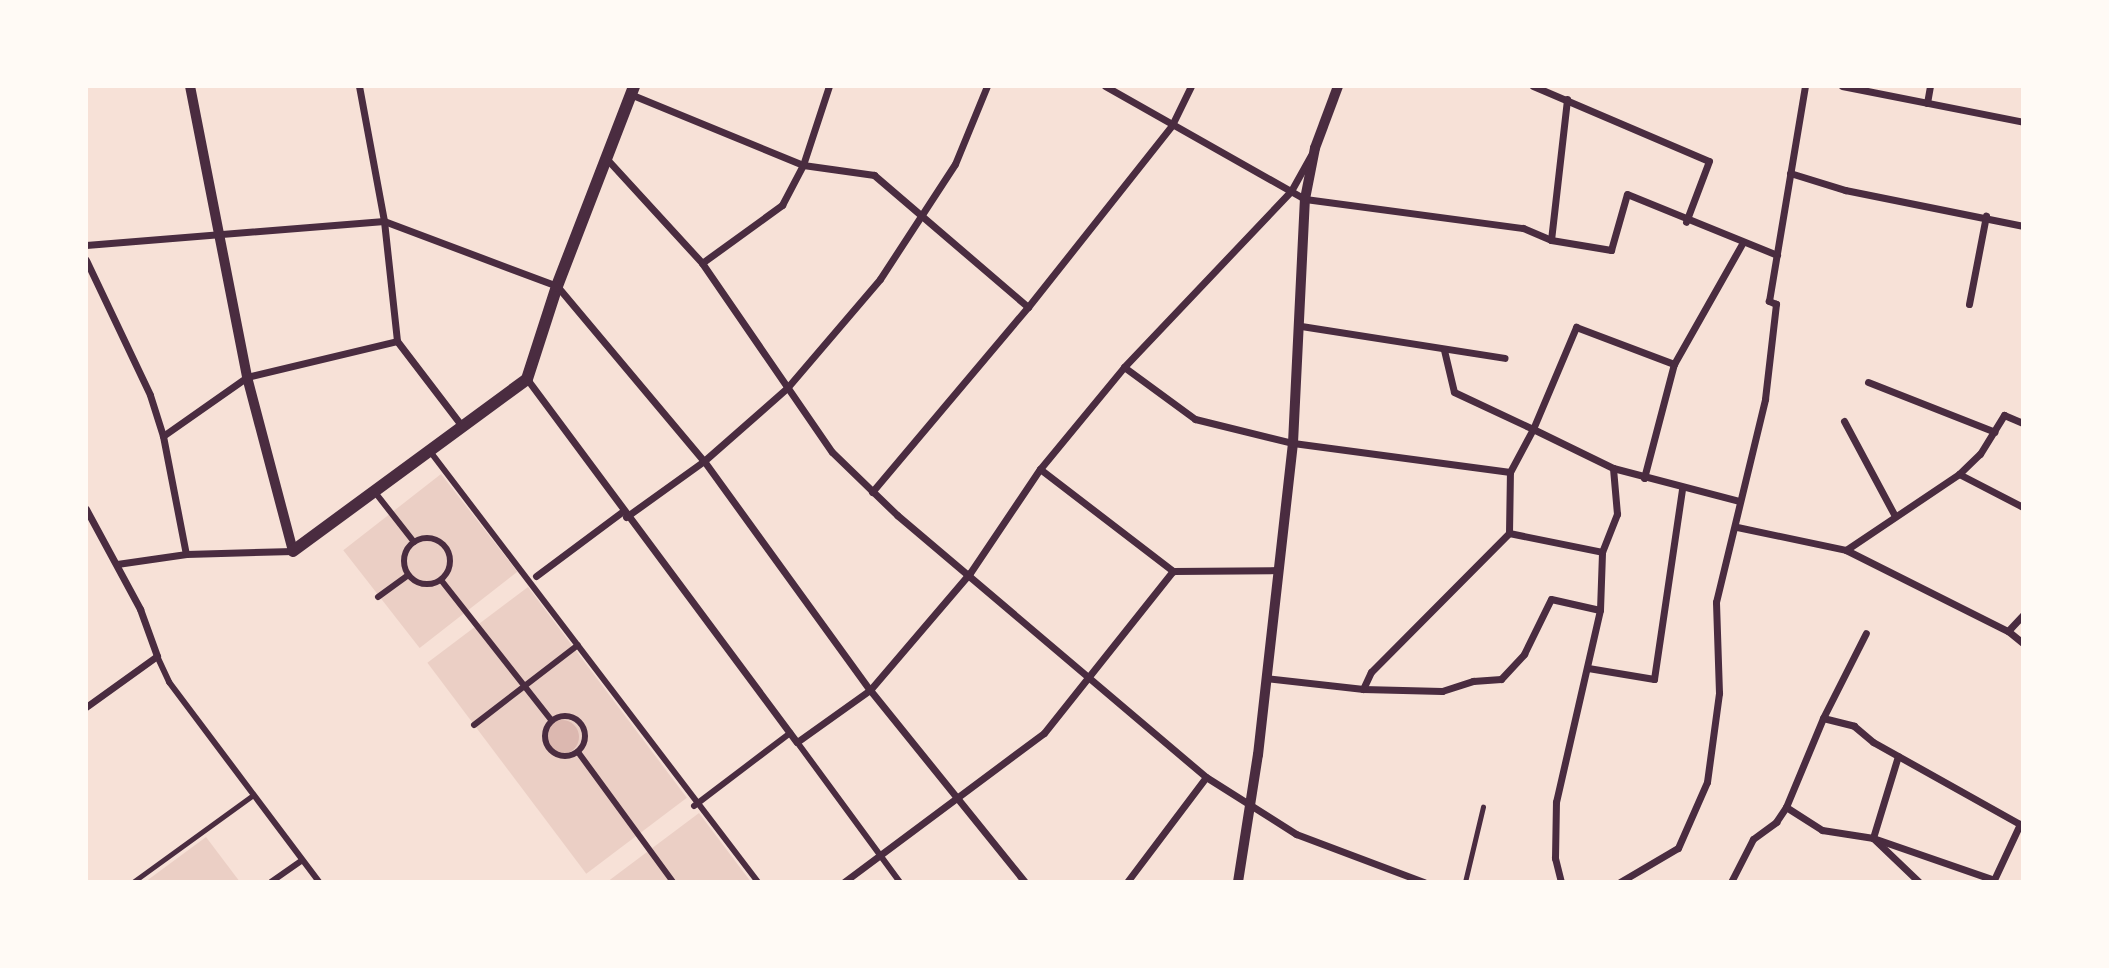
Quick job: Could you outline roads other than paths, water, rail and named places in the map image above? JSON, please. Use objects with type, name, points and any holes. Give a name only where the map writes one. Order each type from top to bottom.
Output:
[{"type":"main road","points":[[293,551],[527,379],[557,286],[632,90]]},
{"type":"street","points":[[117,564],[186,554],[293,551],[247,377],[216,232],[190,86]]},
{"type":"street","points":[[359,86],[384,221],[397,341],[462,426]]},
{"type":"street","points":[[702,263],[782,205],[803,164],[829,86]]},
{"type":"street","points":[[536,576],[704,461],[787,388],[880,279],[926,215],[955,164],[987,86]]},
{"type":"street","points":[[1105,86],[1305,199],[1522,228],[1551,240],[1611,250],[1627,194],[1686,222],[1777,256]]},
{"type":"street","points":[[872,492],[1028,307],[1172,125],[1191,86]]},
{"type":"street","points":[[797,743],[870,690],[971,573],[1040,469],[1124,367],[1291,191],[1315,148],[1338,86]]},
{"type":"street","points":[[1533,86],[1709,161],[1686,222]]},
{"type":"street","points":[[1620,882],[1678,848],[1707,782],[1719,694],[1716,602],[1737,527],[1739,501],[1765,399],[1776,303],[1769,301],[1805,86]]},
{"type":"street","points":[[1842,86],[2023,122]]},
{"type":"street","points":[[1927,103],[1930,86]]},
{"type":"street","points":[[632,90],[803,164],[874,176],[926,215],[1028,307]]},
{"type":"street","points":[[1551,240],[1567,99]]},
{"type":"street","points":[[1238,882],[1251,805],[1293,443],[1301,326],[1305,199],[1315,148]]},
{"type":"street","points":[[605,157],[702,263],[832,452],[872,492],[971,573],[1206,777],[1296,834],[1424,882]]},
{"type":"street","points":[[1790,173],[1845,190],[1986,216],[2023,226]]},
{"type":"street","points":[[1969,304],[1986,216]]},
{"type":"street","points":[[86,245],[216,232],[384,221],[557,286],[704,461],[870,690],[1026,882]]},
{"type":"street","points":[[1644,478],[1674,364],[1742,244]]},
{"type":"street","points":[[86,260],[150,395],[163,436],[186,554]]},
{"type":"street","points":[[1301,326],[1505,358]]},
{"type":"street","points":[[1363,689],[1371,672],[1509,533],[1510,472],[1533,429],[1576,327],[1674,364]]},
{"type":"street","points":[[163,436],[247,377],[397,341]]},
{"type":"street","points":[[1444,350],[1454,392],[1613,468],[1682,489],[1739,501]]},
{"type":"street","points":[[1124,367],[1195,419],[1293,443],[1510,472]]},
{"type":"street","points":[[527,379],[624,514],[900,882]]},
{"type":"street","points":[[1868,382],[1995,432]]},
{"type":"street","points":[[1846,550],[1959,474],[1995,432],[2004,415],[2023,423]]},
{"type":"street","points":[[1844,421],[1895,516]]},
{"type":"street","points":[[429,450],[696,804],[756,879],[744,882]]},
{"type":"street","points":[[1561,882],[1555,858],[1556,802],[1600,610],[1602,552],[1617,513],[1613,468]]},
{"type":"street","points":[[1040,469],[1173,571],[1278,570]]},
{"type":"street","points":[[1959,474],[2023,507]]},
{"type":"street","points":[[1588,668],[1654,679],[1682,489]]},
{"type":"street","points":[[374,491],[414,542]]},
{"type":"street","points":[[86,509],[90,527],[117,564],[169,682],[319,882]]},
{"type":"street","points":[[1737,527],[1846,550],[2008,631],[2023,643]]},
{"type":"street","points":[[1509,533],[1602,552]]},
{"type":"street","points":[[429,538],[448,551],[450,567],[441,580],[427,584],[408,575],[405,553],[414,542],[429,538]]},
{"type":"street","points":[[844,882],[960,800],[1044,733],[1088,673],[1173,571]]},
{"type":"street","points":[[378,597],[408,575]]},
{"type":"street","points":[[441,580],[552,721]]},
{"type":"street","points":[[1265,678],[1363,689],[1442,691],[1473,681],[1501,679],[1524,654],[1551,599],[1600,610]]},
{"type":"street","points":[[2008,631],[2023,615]]},
{"type":"street","points":[[1731,882],[1753,839],[1776,822],[1786,807],[1823,718],[1866,633]]},
{"type":"street","points":[[474,725],[578,645]]},
{"type":"street","points":[[86,708],[142,664],[157,656]]},
{"type":"street","points":[[559,716],[579,720],[585,728],[578,752],[574,756],[551,753],[545,745],[547,725],[559,716]]},
{"type":"street","points":[[1786,807],[1822,830],[1873,838],[1993,881],[2022,823],[1898,756],[1854,726],[1823,718]]},
{"type":"street","points":[[696,804],[790,733]]},
{"type":"street","points":[[578,752],[673,882]]},
{"type":"street","points":[[1873,838],[1898,756]]},
{"type":"street","points":[[1127,882],[1206,777]]},
{"type":"street","points":[[1873,838],[1919,882]]},
{"type":"street","points":[[271,882],[302,860]]},
{"type":"lane","points":[[133,882],[253,795]]},
{"type":"lane","points":[[1465,882],[1483,807]]}]
